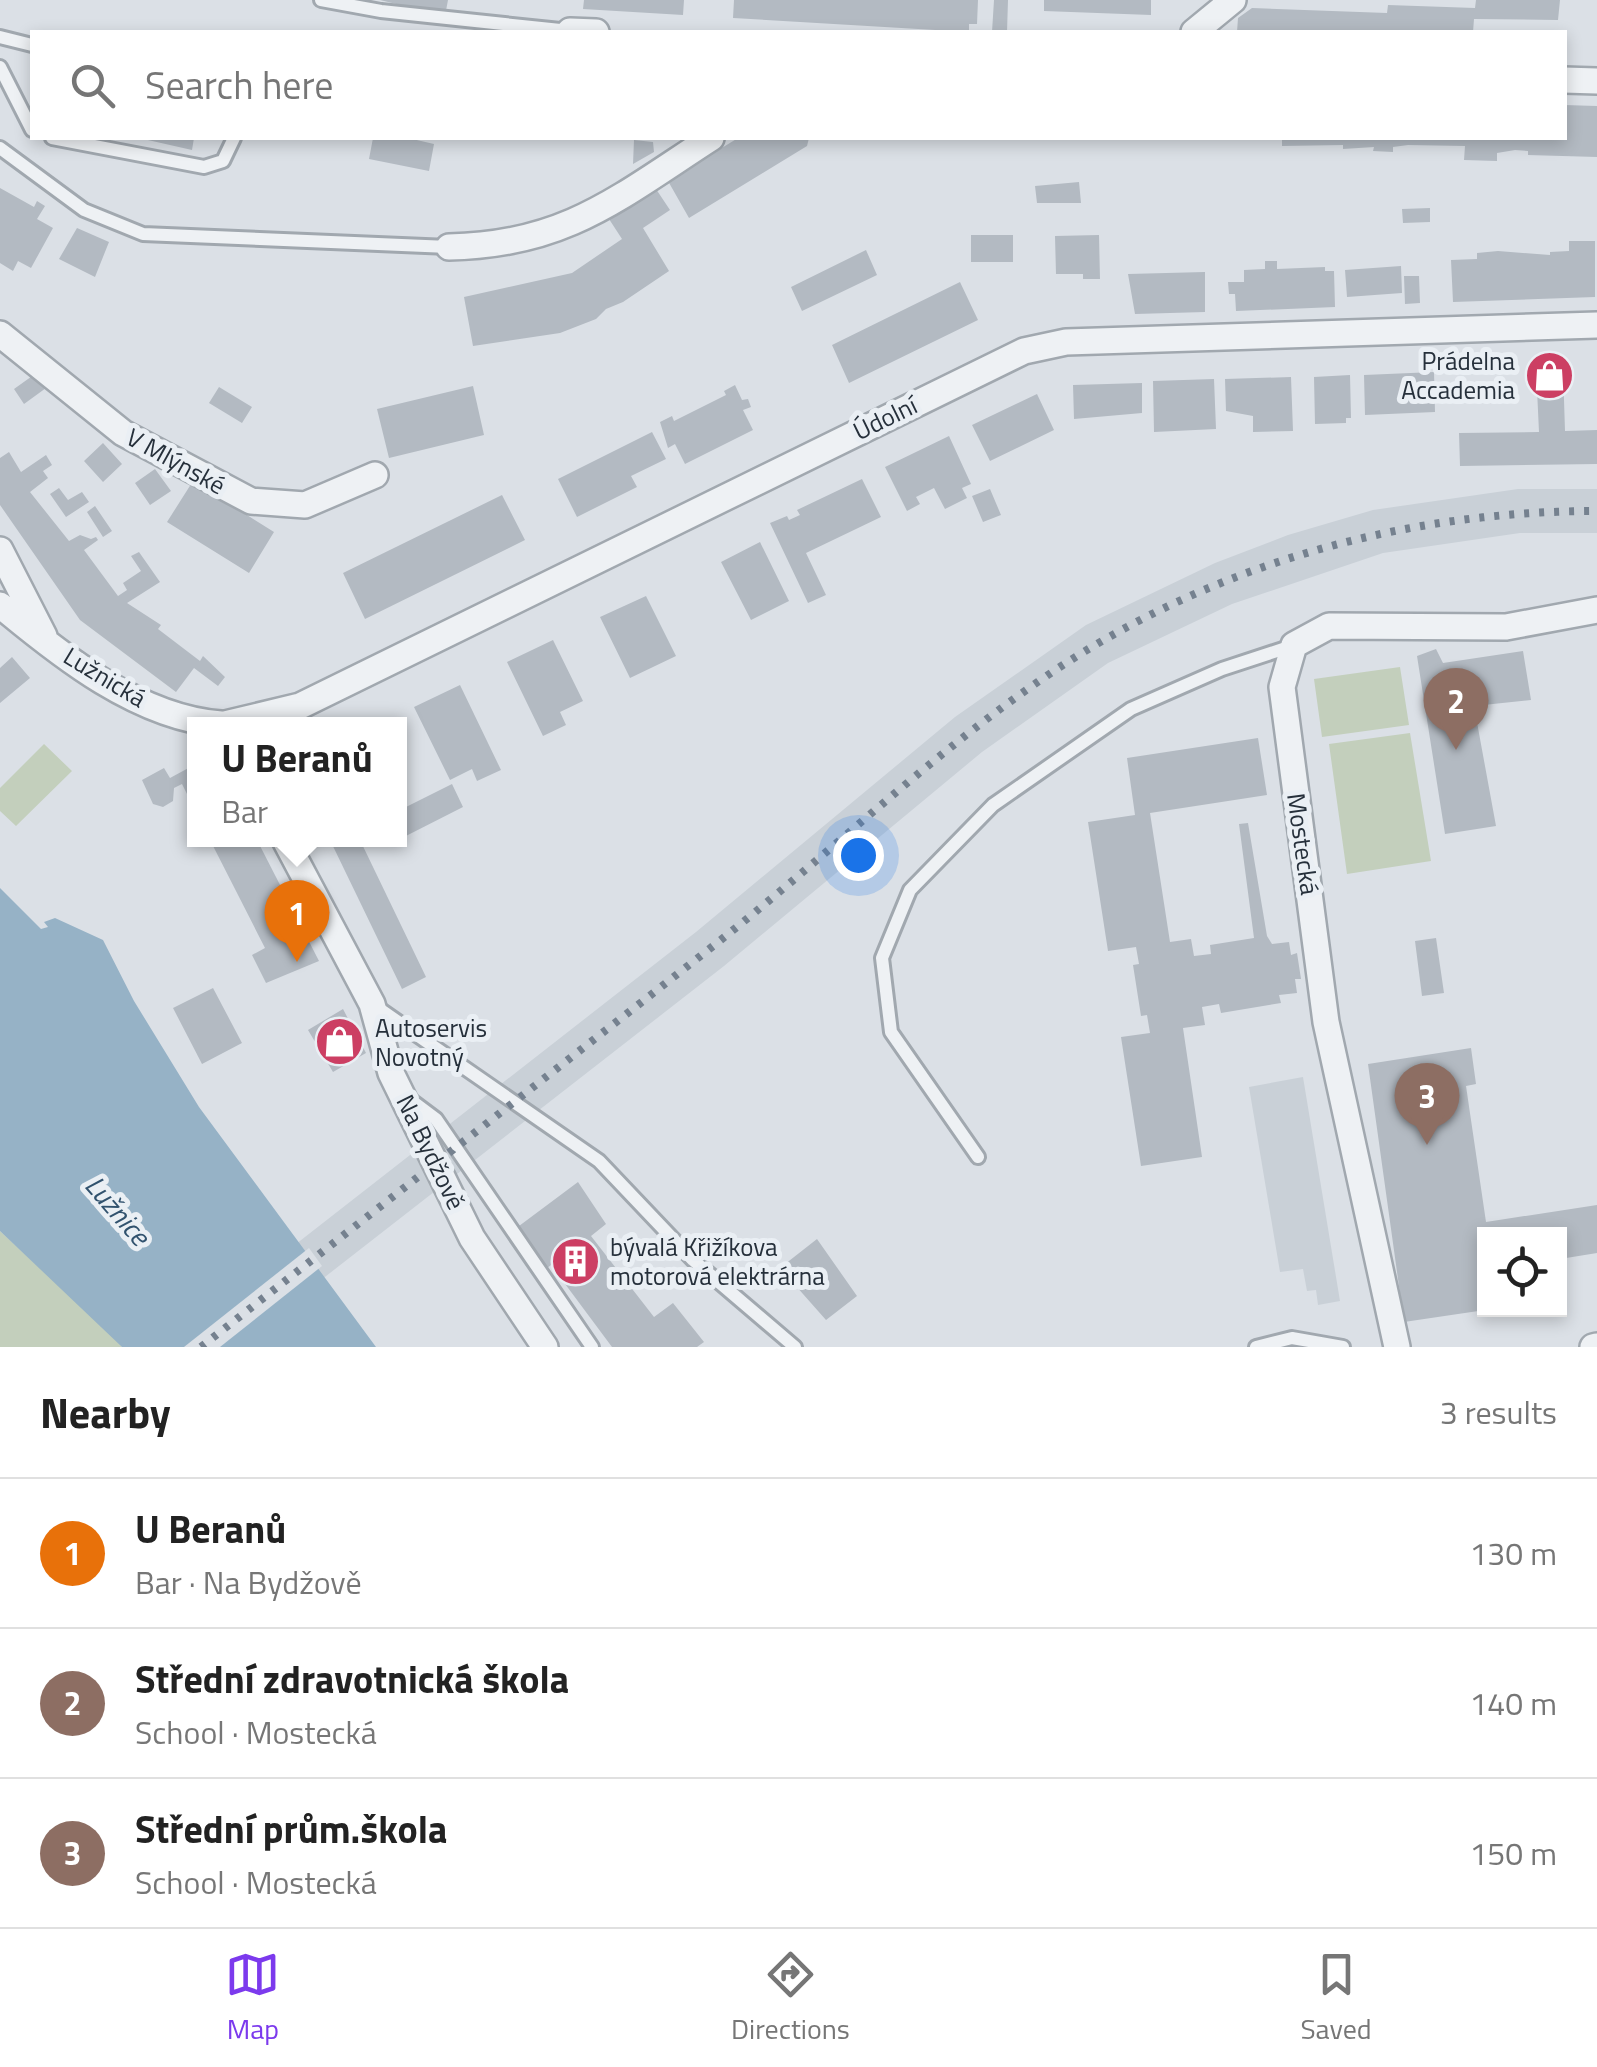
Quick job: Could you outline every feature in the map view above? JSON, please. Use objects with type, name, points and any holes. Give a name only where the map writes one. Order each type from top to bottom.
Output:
[{"type":"street","points":[[1196,30],[1233,0]]},
{"type":"street","points":[[1567,80],[1597,82]]},
{"type":"street","points":[[449,247],[498,246],[567,227],[708,140]]},
{"type":"street","name":"Údolní","points":[[253,717],[300,706],[1024,351],[1066,342],[1597,325]]},
{"type":"street","name":"V Mlýnské","points":[[0,334],[123,434],[250,501],[305,505],[375,475]]},
{"type":"street","points":[[0,550],[21,583],[46,641]]},
{"type":"street","name":"Lužnická","points":[[0,605],[88,672],[165,713],[187,717]]},
{"type":"street","points":[[1294,645],[1329,626],[1506,628],[1597,610]]},
{"type":"street","name":"Mostecká","points":[[1294,645],[1282,686],[1326,1022],[1397,1347]]},
{"type":"street","name":"Na Bydžově","points":[[289,847],[372,1004],[391,1073],[472,1238],[544,1347]]},
{"type":"lane","points":[[322,0],[400,13],[564,30]]},
{"type":"lane","points":[[0,37],[30,45]]},
{"type":"lane","points":[[0,67],[30,126]]},
{"type":"lane","points":[[63,140],[213,168],[223,160],[233,140]]},
{"type":"lane","points":[[0,148],[84,210],[144,234],[449,247]]},
{"type":"lane","points":[[978,1157],[891,1032],[882,958],[910,890],[993,805],[1131,709],[1222,668],[1294,645]]},
{"type":"lane","points":[[372,1004],[470,1076],[599,1161],[693,1260],[795,1347]]},
{"type":"lane","points":[[402,1094],[436,1119],[592,1347]]},
{"type":"lane","points":[[1256,1347],[1292,1338],[1342,1347]]},
{"type":"shaded area","points":[[1518,489],[1597,489],[1597,533],[1520,533],[1383,553],[1232,604],[1108,663],[982,752],[724,966],[235,1347],[164,1347],[696,932],[955,717],[1086,625],[1215,563],[1288,535],[1373,510]]},
{"type":"shaded area","points":[[1303,1077],[1340,1301],[1318,1305],[1316,1290],[1307,1291],[1303,1269],[1280,1272],[1249,1087]]},
{"type":"green space","points":[[1400,667],[1409,725],[1322,737],[1314,679]]},
{"type":"green space","points":[[1410,733],[1431,861],[1347,874],[1329,744]]},
{"type":"green space","points":[[44,744],[72,771],[16,826],[0,811],[0,788]]},
{"type":"green space","points":[[0,1231],[113,1336],[122,1347],[0,1347]]},
{"type":"water","name":"Lužnice","points":[[0,888],[41,929],[48,927],[44,922],[55,918],[103,940],[134,1001],[199,1107],[376,1347],[122,1347],[0,1231]]},
{"type":"pier","points":[[309,1248],[322,1266],[220,1347],[184,1347]]},
{"type":"building","points":[[380,0],[448,0],[445,16]]},
{"type":"building","points":[[584,0],[684,0],[683,15],[583,9]]},
{"type":"building","points":[[734,0],[978,0],[977,24],[969,24],[969,30],[733,18]]},
{"type":"building","points":[[994,0],[1008,0],[1007,30],[992,30]]},
{"type":"building","points":[[1044,0],[1151,0],[1151,15],[1044,11]]},
{"type":"building","points":[[1476,0],[1560,0],[1558,20],[1474,19],[1473,30],[1237,30],[1238,18],[1252,8],[1387,13],[1388,5],[1475,8]]},
{"type":"building","points":[[1567,105],[1597,106],[1597,157],[1528,155],[1528,151],[1515,150],[1497,153],[1497,161],[1464,160],[1465,146],[1408,145],[1393,147],[1393,152],[1373,151],[1374,147],[1343,149],[1343,145],[1282,146],[1282,140],[1567,140]]},
{"type":"building","points":[[148,140],[194,140],[192,150]]},
{"type":"building","points":[[373,140],[434,144],[429,171],[369,159]]},
{"type":"building","points":[[634,140],[653,142],[654,152],[633,164]]},
{"type":"building","points":[[735,140],[808,140],[807,146],[689,218],[668,181]]},
{"type":"building","points":[[1079,182],[1081,203],[1037,203],[1035,186]]},
{"type":"building","points":[[0,188],[34,207],[37,201],[45,206],[37,219],[53,228],[31,268],[18,261],[13,271],[0,263]]},
{"type":"building","points":[[656,189],[670,210],[643,228],[669,271],[596,319],[560,333],[473,346],[464,297],[572,273],[622,239],[609,219]]},
{"type":"building","points":[[1430,208],[1430,222],[1403,223],[1402,209]]},
{"type":"building","points":[[77,228],[109,242],[95,277],[59,259]]},
{"type":"building","points":[[971,235],[1013,235],[1013,262],[971,262]]},
{"type":"building","points":[[1099,235],[1100,279],[1083,279],[1083,274],[1056,274],[1055,236]]},
{"type":"building","points":[[1569,241],[1595,241],[1595,297],[1453,302],[1451,260],[1477,259],[1477,253],[1498,251],[1550,255],[1569,251]]},
{"type":"building","points":[[866,250],[877,275],[802,311],[791,287]]},
{"type":"building","points":[[1265,261],[1277,261],[1277,269],[1325,267],[1325,271],[1334,271],[1335,307],[1236,311],[1235,294],[1229,294],[1228,282],[1244,282],[1244,270],[1265,269]]},
{"type":"building","points":[[1401,266],[1402,293],[1347,297],[1345,270]]},
{"type":"building","points":[[1205,272],[1205,312],[1135,314],[1128,274]]},
{"type":"building","points":[[1404,276],[1419,276],[1420,303],[1405,304]]},
{"type":"building","points":[[960,282],[978,320],[849,383],[832,345]]},
{"type":"building","points":[[1536,368],[1563,368],[1565,431],[1597,430],[1597,464],[1460,466],[1459,433],[1539,432]]},
{"type":"building","points":[[1434,372],[1435,412],[1365,415],[1364,375]]},
{"type":"building","points":[[35,374],[46,388],[24,404],[14,389]]},
{"type":"building","points":[[1350,375],[1351,418],[1346,418],[1346,423],[1315,424],[1314,377]]},
{"type":"building","points":[[1291,377],[1293,431],[1253,432],[1253,416],[1226,411],[1225,379]]},
{"type":"building","points":[[1214,379],[1216,429],[1154,432],[1153,381]]},
{"type":"building","points":[[1142,383],[1142,413],[1074,419],[1073,385]]},
{"type":"building","points":[[735,385],[742,400],[748,399],[751,407],[743,410],[753,430],[685,464],[675,444],[668,448],[660,422],[672,416],[674,421],[726,395],[724,391]]},
{"type":"building","points":[[473,386],[484,435],[389,458],[377,409]]},
{"type":"building","points":[[219,387],[252,407],[242,423],[209,403]]},
{"type":"building","points":[[1037,394],[1054,430],[990,461],[972,425]]},
{"type":"building","points":[[652,432],[666,459],[631,476],[637,487],[577,517],[558,479]]},
{"type":"building","points":[[949,436],[971,484],[962,488],[967,498],[945,509],[934,488],[916,497],[920,504],[907,511],[885,467]]},
{"type":"building","points":[[103,443],[122,464],[103,482],[84,461]]},
{"type":"building","points":[[9,452],[21,472],[46,455],[52,465],[43,471],[48,478],[30,492],[69,541],[80,535],[96,537],[98,540],[84,550],[118,596],[127,590],[123,583],[141,571],[131,556],[139,552],[160,582],[127,603],[161,625],[158,629],[200,661],[203,656],[225,677],[218,686],[194,668],[176,692],[80,620],[0,505],[0,458]]},
{"type":"building","points":[[155,469],[171,491],[150,505],[135,483]]},
{"type":"building","points":[[862,479],[881,517],[806,553],[826,595],[808,603],[770,523],[800,515],[797,510]]},
{"type":"building","points":[[193,481],[274,532],[249,573],[167,522]]},
{"type":"building","points":[[59,488],[68,500],[82,492],[89,502],[66,517],[50,494]]},
{"type":"building","points":[[990,489],[1001,515],[983,522],[972,496]]},
{"type":"building","points":[[502,495],[525,540],[365,619],[343,573]]},
{"type":"building","points":[[95,506],[112,531],[103,537],[87,512]]},
{"type":"building","points":[[760,542],[789,601],[751,620],[721,562]]},
{"type":"building","points":[[646,596],[676,656],[630,678],[600,617]]},
{"type":"building","points":[[553,640],[583,701],[560,712],[566,725],[543,736],[507,662]]},
{"type":"building","points":[[1436,649],[1443,663],[1523,651],[1531,700],[1474,706],[1496,826],[1445,834],[1417,656]]},
{"type":"building","points":[[12,657],[30,678],[0,703],[0,668]]},
{"type":"building","points":[[460,685],[501,770],[477,781],[472,769],[450,780],[414,707]]},
{"type":"building","points":[[1258,738],[1267,795],[1150,813],[1170,942],[1191,939],[1194,956],[1211,954],[1210,945],[1254,938],[1239,824],[1248,823],[1267,936],[1272,944],[1289,942],[1291,955],[1297,953],[1301,979],[1295,979],[1297,993],[1279,995],[1281,1003],[1221,1013],[1219,1004],[1202,1007],[1205,1025],[1183,1028],[1202,1157],[1141,1166],[1121,1037],[1150,1033],[1147,1015],[1141,1016],[1133,965],[1139,964],[1136,947],[1108,951],[1088,822],[1135,815],[1127,758]]},
{"type":"building","points":[[164,768],[170,778],[187,769],[187,794],[182,784],[174,788],[173,801],[163,807],[153,804],[142,780]]},
{"type":"building","points":[[452,784],[463,807],[407,835],[407,806]]},
{"type":"building","points":[[214,847],[261,847],[319,961],[266,983],[252,955],[265,948]]},
{"type":"building","points":[[333,847],[363,847],[426,977],[402,989]]},
{"type":"building","points":[[1436,938],[1444,993],[1422,996],[1415,941]]},
{"type":"building","points":[[213,988],[242,1043],[202,1064],[173,1008]]},
{"type":"building","points":[[343,1009],[366,1053],[333,1072],[308,1030]]},
{"type":"building","points":[[1471,1048],[1476,1084],[1466,1086],[1486,1222],[1597,1205],[1597,1253],[1567,1258],[1567,1227],[1477,1227],[1477,1311],[1404,1322],[1368,1064]]},
{"type":"building","name":"bývalá Křižíkova motorová elektrárna","points":[[578,1182],[606,1224],[591,1236],[654,1317],[673,1303],[704,1342],[697,1347],[612,1347],[551,1265],[546,1269],[515,1229]]},
{"type":"building","points":[[817,1239],[857,1296],[826,1320],[780,1268]]},
{"type":"railway","points":[[201,1347],[708,950],[958,741],[1045,677],[1107,638],[1172,604],[1309,552],[1451,521],[1597,511]]},
{"type":"place","name":"Prádelna Accademia","points":[[1550,375]]},
{"type":"place","name":"Střední zdravotnická škola","points":[[1456,750]]},
{"type":"place","name":"U Beranů","points":[[297,962]]},
{"type":"place","name":"Autoservis Novotný","points":[[340,1042]]},
{"type":"place","name":"Střední prům.škola","points":[[1427,1145]]},
{"type":"place","name":"bývalá Křižíkova motorová elektrárna","points":[[575,1261]]}]
